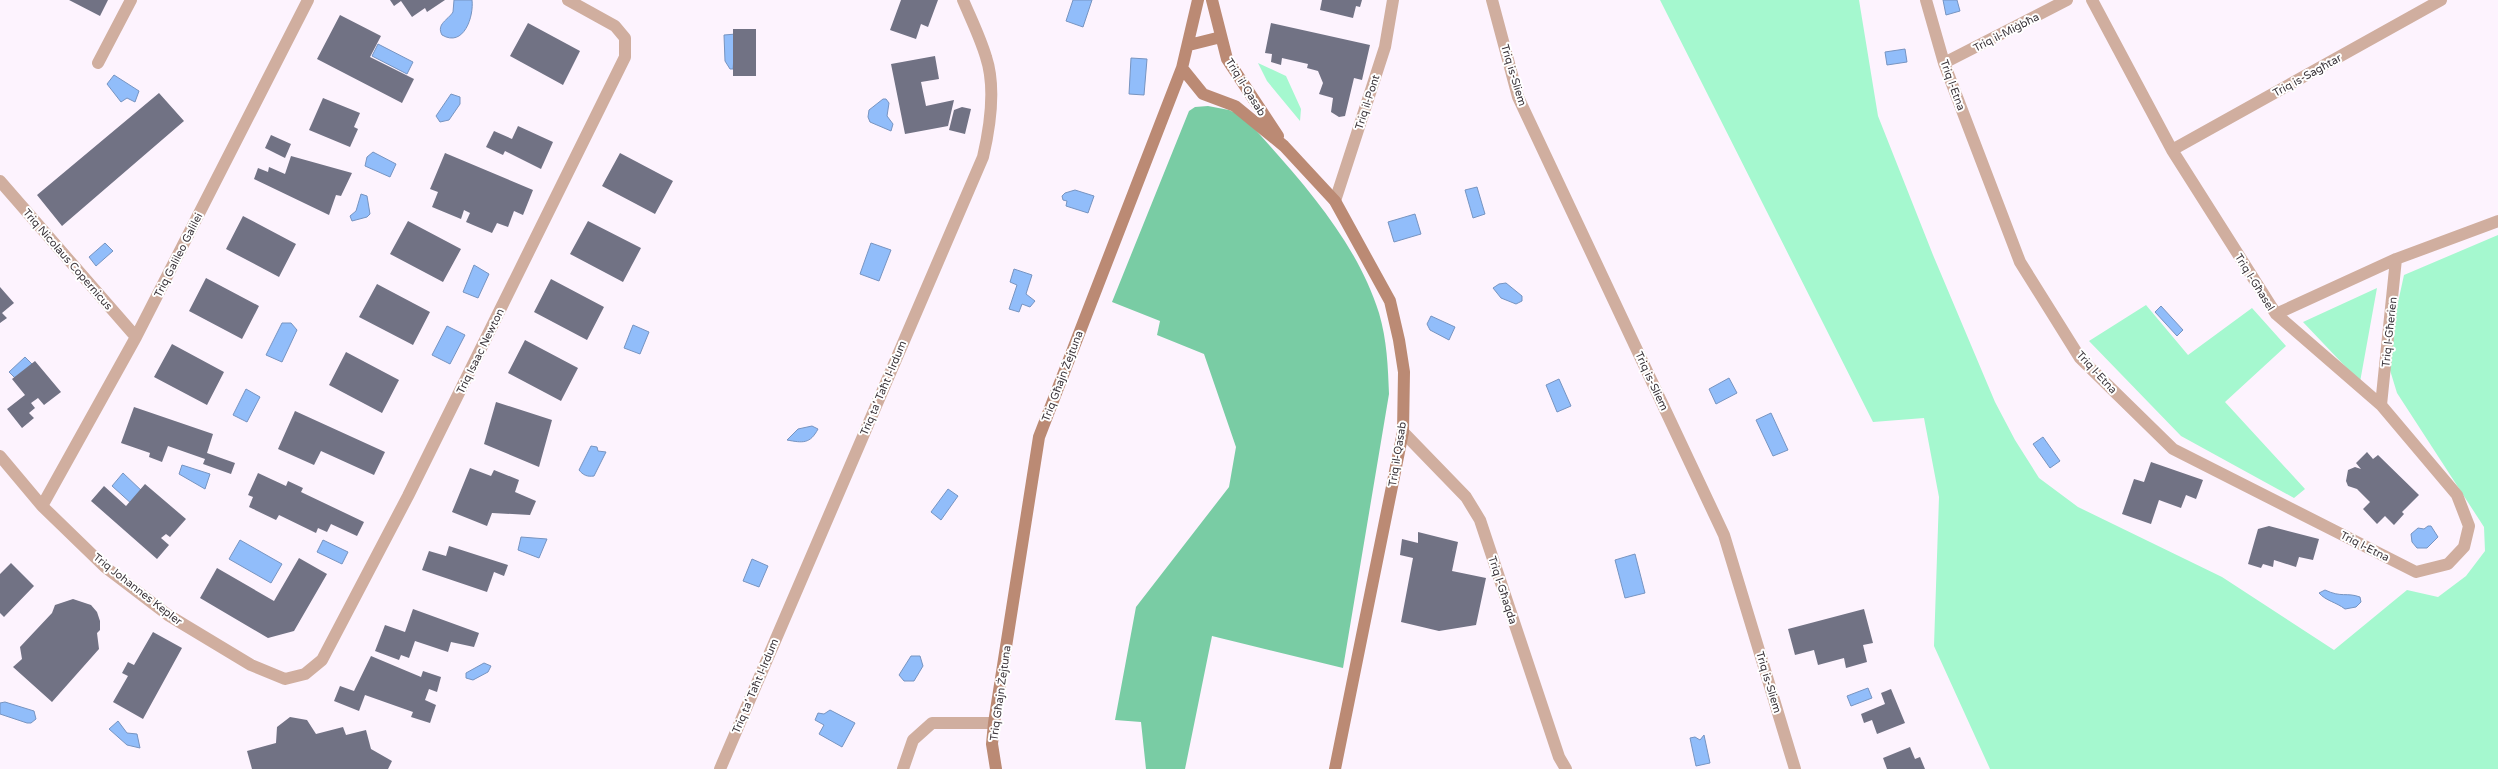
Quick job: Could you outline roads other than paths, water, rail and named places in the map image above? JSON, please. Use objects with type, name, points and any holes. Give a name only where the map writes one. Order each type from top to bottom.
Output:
[{"type":"street","points":[[98,63],[131,0]]},
{"type":"street","name":"Triq Galileo Galilei","points":[[42,506],[136,337],[308,0]]},
{"type":"street","name":"Triq Isaac Newton","points":[[322,660],[408,496],[625,57],[625,38],[615,26],[568,0]]},
{"type":"street","name":"Triq ta' Taħt l-Irdum","points":[[720,769],[983,157],[990,124],[991,108],[987,58],[963,0]]},
{"type":"street","name":"Triq Għajn Żejtuna","points":[[996,769],[992,744],[994,723],[1039,437],[1182,68],[1189,45],[1198,0]]},
{"type":"street","name":"Triq il-Qasab","points":[[1212,0],[1227,59],[1284,146]]},
{"type":"street","name":"Triq il-Pont","points":[[1335,201],[1385,47],[1393,0]]},
{"type":"street","name":"Triq is-Sliem","points":[[1492,0],[1518,97],[1724,535],[1795,769]]},
{"type":"street","name":"Triq l-Etna","points":[[1926,0],[1944,63],[2020,262],[2080,358],[2173,449],[2416,572],[2448,564]]},
{"type":"street","name":"Triq il-Miġbħa","points":[[1944,63],[2068,0]]},
{"type":"street","name":"Triq l-Għasel","points":[[2092,0],[2172,150],[2276,314],[2381,405],[2457,495],[2468,526],[2464,547],[2448,564]]},
{"type":"street","name":"Triq is-Sagħtar","points":[[2172,150],[2441,0]]},
{"type":"street","points":[[1189,45],[1221,37]]},
{"type":"street","name":"Triq il-Qasab","points":[[1182,68],[1203,94],[1235,106],[1284,146],[1335,201],[1390,301],[1404,372],[1403,432],[1335,769]]},
{"type":"street","name":"Triq Nicolaus Copernicus","points":[[0,181],[136,337]]},
{"type":"street","points":[[2276,314],[2396,259],[2498,221]]},
{"type":"street","name":"Triq l-Għerien","points":[[2381,405],[2396,259]]},
{"type":"street","name":"Triq l-Għaqda","points":[[1403,432],[1466,497],[1480,520],[1559,757],[1566,769]]},
{"type":"street","name":"Triq Johannes Kepler","points":[[0,456],[42,506],[106,567],[168,615],[251,665],[285,679],[305,674],[322,660]]},
{"type":"street","points":[[903,769],[913,740],[932,723],[963,721],[994,723]]},
{"type":"water","points":[[454,0],[472,0],[472,7],[469,22],[462,34],[450,38],[442,35],[440,28],[443,22],[453,12]]},
{"type":"water","points":[[1073,0],[1092,0],[1083,27],[1066,21]]},
{"type":"water","points":[[1943,0],[1957,0],[1960,11],[1946,15]]},
{"type":"water","points":[[736,34],[733,69],[730,69],[725,61],[724,35]]},
{"type":"water","points":[[378,44],[413,62],[407,74],[372,56]]},
{"type":"water","points":[[1905,49],[1907,62],[1887,65],[1885,52]]},
{"type":"water","points":[[1131,58],[1147,59],[1144,95],[1129,94]]},
{"type":"water","points":[[114,75],[139,91],[135,102],[127,98],[121,102],[107,84]]},
{"type":"water","points":[[451,94],[460,97],[460,104],[449,120],[440,122],[436,116]]},
{"type":"water","points":[[883,99],[886,99],[889,103],[887,116],[893,124],[891,131],[870,122],[868,117],[869,110]]},
{"type":"water","points":[[373,152],[396,164],[390,177],[365,166],[367,157]]},
{"type":"water","points":[[1477,187],[1485,214],[1473,218],[1465,190]]},
{"type":"water","points":[[1075,190],[1094,196],[1088,213],[1066,206],[1067,201],[1063,200],[1062,196],[1065,193]]},
{"type":"water","points":[[361,194],[367,196],[370,214],[367,217],[352,221],[350,216],[356,211]]},
{"type":"water","points":[[1415,214],[1421,234],[1394,242],[1388,222]]},
{"type":"water","points":[[105,243],[113,251],[96,266],[89,257]]},
{"type":"water","points":[[871,243],[891,250],[879,281],[860,274]]},
{"type":"water","points":[[474,265],[489,274],[478,298],[463,292]]},
{"type":"water","points":[[1014,269],[1032,275],[1026,294],[1035,301],[1030,307],[1022,304],[1019,312],[1009,309],[1017,285],[1010,282]]},
{"type":"water","points":[[1506,283],[1522,296],[1522,301],[1516,304],[1501,298],[1493,288],[1499,284]]},
{"type":"water","points":[[2161,306],[2183,330],[2177,336],[2155,312]]},
{"type":"water","points":[[1431,316],[1455,327],[1449,340],[1430,330],[1427,324]]},
{"type":"water","points":[[282,323],[291,323],[297,330],[282,362],[266,355]]},
{"type":"water","points":[[633,325],[649,332],[640,354],[624,348]]},
{"type":"water","points":[[447,326],[465,335],[450,364],[432,355]]},
{"type":"water","points":[[25,357],[35,367],[19,382],[9,372]]},
{"type":"water","points":[[1729,378],[1737,393],[1716,404],[1709,389]]},
{"type":"water","points":[[1559,379],[1571,406],[1557,412],[1546,385]]},
{"type":"water","points":[[246,389],[260,397],[247,422],[233,415]]},
{"type":"water","points":[[1771,413],[1788,450],[1773,456],[1756,420]]},
{"type":"water","points":[[812,426],[818,429],[809,440],[797,442],[787,440],[798,429]]},
{"type":"water","points":[[2043,437],[2060,461],[2050,468],[2033,444]]},
{"type":"water","points":[[591,446],[597,447],[598,451],[606,452],[594,476],[585,475],[579,470]]},
{"type":"water","points":[[182,465],[210,474],[205,489],[179,474]]},
{"type":"water","points":[[123,473],[144,493],[133,505],[112,486]]},
{"type":"water","points":[[948,489],[958,496],[941,520],[931,512]]},
{"type":"water","points":[[2431,526],[2438,537],[2427,548],[2417,548],[2412,542],[2411,534],[2418,528],[2424,529]]},
{"type":"water","points":[[521,537],[547,539],[539,558],[518,550]]},
{"type":"water","points":[[240,540],[282,564],[271,583],[229,559]]},
{"type":"water","points":[[323,540],[348,552],[342,564],[317,552]]},
{"type":"water","points":[[1635,554],[1645,593],[1625,598],[1615,560]]},
{"type":"water","points":[[752,559],[768,566],[759,587],[743,581]]},
{"type":"water","points":[[2325,590],[2336,594],[2360,597],[2361,602],[2356,607],[2345,609],[2319,593]]},
{"type":"water","points":[[911,656],[920,656],[923,666],[914,681],[904,681],[899,675]]},
{"type":"water","points":[[484,663],[491,666],[488,672],[473,680],[466,678],[466,673]]},
{"type":"water","points":[[1868,688],[1872,698],[1851,706],[1847,696]]},
{"type":"water","points":[[5,702],[34,711],[36,719],[31,723],[27,723],[0,714],[0,703]]},
{"type":"water","points":[[830,710],[855,723],[842,747],[819,734],[824,725],[815,720],[818,713],[824,714]]},
{"type":"water","points":[[118,721],[127,733],[137,734],[140,748],[127,745],[109,729]]},
{"type":"water","points":[[1704,735],[1710,763],[1696,766],[1690,738],[1695,737],[1700,740]]}]
